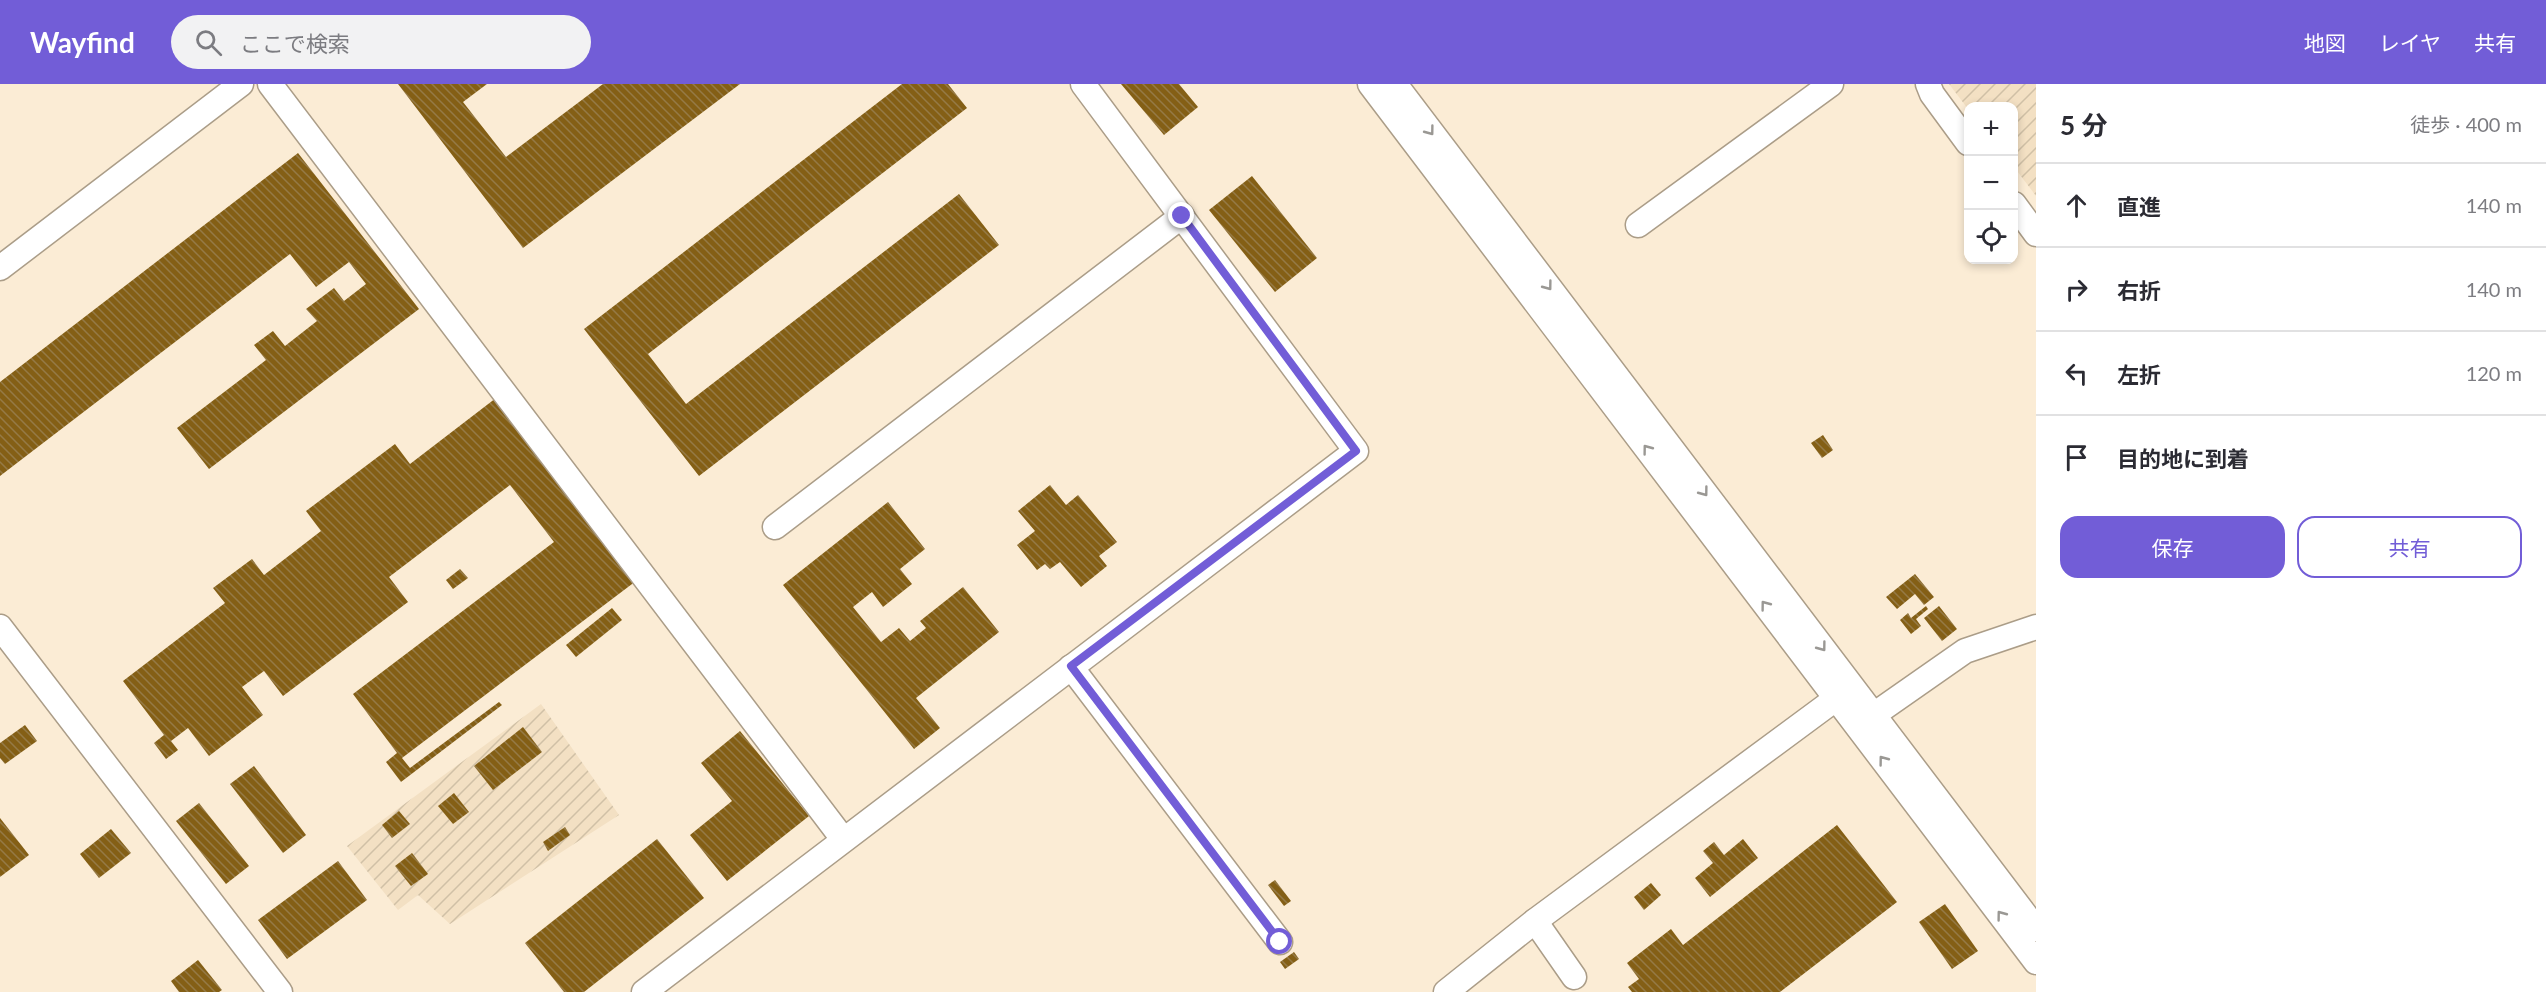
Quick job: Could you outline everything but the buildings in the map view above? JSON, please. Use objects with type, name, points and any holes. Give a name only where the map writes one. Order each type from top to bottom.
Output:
[{"type":"street","points":[[0,268],[241,84]]},
{"type":"street","points":[[270,84],[843,839]]},
{"type":"street","points":[[644,992],[1356,451],[1083,84]]},
{"type":"street","points":[[1370,84],[1844,693]]},
{"type":"street","points":[[1395,84],[1865,721],[2036,962]]},
{"type":"street","points":[[1638,225],[1832,84]]},
{"type":"street","points":[[1928,84],[1932,94],[1964,138]]},
{"type":"street","points":[[2018,210],[2036,234]]},
{"type":"street","points":[[775,527],[1182,216]]},
{"type":"street","points":[[0,627],[280,992]]},
{"type":"street","points":[[1865,721],[1965,651],[2036,627]]},
{"type":"street","points":[[1071,666],[1280,942]]},
{"type":"street","points":[[1446,992],[1535,921],[1844,693]]},
{"type":"street","points":[[1865,721],[2036,929]]},
{"type":"street","points":[[1535,921],[1574,977]]},
{"type":"shaded area","points":[[1949,84],[2036,84],[2036,196],[2018,172],[2018,102],[1964,104]]},
{"type":"shaded area","points":[[541,704],[619,815],[450,924],[418,895],[398,910],[347,846]]},
{"type":"route","points":[[1182,216],[1356,451],[1071,666],[1280,942]]}]
